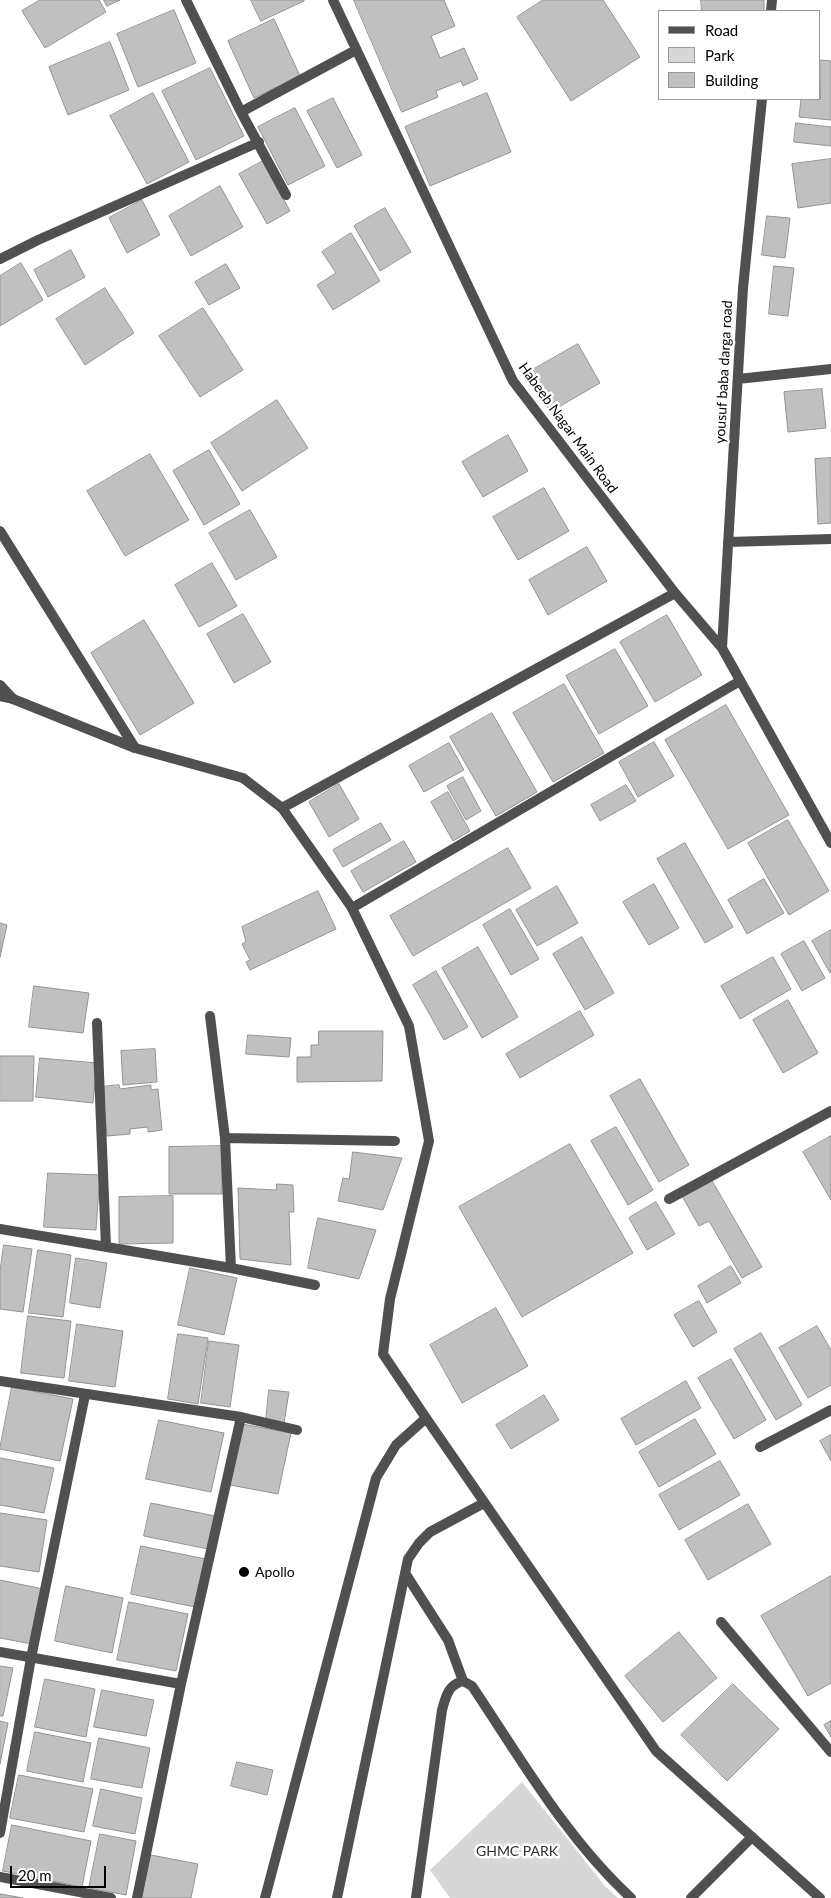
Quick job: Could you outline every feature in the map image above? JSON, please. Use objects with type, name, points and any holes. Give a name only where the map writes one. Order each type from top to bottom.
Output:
[{"type":"street","points":[[186,0],[241,112],[286,195]]},
{"type":"street","name":"Habeeb Nagar Main Road","points":[[332,0],[513,381],[675,593],[722,648],[831,842]]},
{"type":"street","points":[[241,112],[356,50]]},
{"type":"street","name":"yousuf baba darga road","points":[[722,648],[743,288],[762,100]]},
{"type":"street","points":[[0,259],[47,236],[258,142]]},
{"type":"street","points":[[738,379],[831,369]]},
{"type":"street","points":[[0,531],[135,748]]},
{"type":"street","points":[[728,542],[831,539]]},
{"type":"street","points":[[282,808],[675,593]]},
{"type":"street","points":[[352,908],[740,680]]},
{"type":"street","points":[[0,685],[13,699]]},
{"type":"street","points":[[0,696],[13,699],[135,748],[243,778],[282,808],[352,908],[409,1026],[429,1141],[390,1299],[383,1354],[656,1751],[820,1898]]},
{"type":"street","points":[[210,1016],[225,1138],[231,1268]]},
{"type":"street","points":[[97,1022],[106,1247]]},
{"type":"street","points":[[668,1198],[831,1111]]},
{"type":"street","points":[[225,1138],[395,1141]]},
{"type":"street","points":[[0,1229],[231,1268],[314,1285]]},
{"type":"street","points":[[0,1381],[241,1417],[297,1430]]},
{"type":"street","points":[[0,1833],[31,1658],[85,1395]]},
{"type":"street","points":[[760,1447],[831,1410]]},
{"type":"street","points":[[137,1898],[181,1684],[241,1417]]},
{"type":"street","points":[[264,1898],[376,1478],[396,1445],[426,1418]]},
{"type":"street","points":[[337,1898],[408,1560],[419,1543],[430,1532],[484,1503]]},
{"type":"street","points":[[405,1573],[448,1640],[463,1681],[472,1686],[556,1812],[611,1879],[632,1898]]},
{"type":"street","points":[[720,1622],[831,1752]]},
{"type":"street","points":[[0,1652],[181,1684]]},
{"type":"street","points":[[416,1898],[442,1710],[447,1691],[463,1681]]},
{"type":"street","points":[[691,1898],[752,1837]]},
{"type":"street","points":[[0,1877],[111,1898]]},
{"type":"green space","name":"GHMC PARK","points":[[522,1782],[605,1886],[618,1898],[450,1898],[430,1870]]},
{"type":"building","points":[[40,0],[99,0],[106,12],[45,48],[22,11]]},
{"type":"building","points":[[104,0],[120,0],[107,6]]},
{"type":"building","points":[[251,0],[304,0],[304,1],[261,21]]},
{"type":"building","points":[[354,0],[444,0],[455,26],[431,36],[440,58],[464,48],[478,79],[463,86],[461,81],[436,91],[438,97],[402,112]]},
{"type":"building","points":[[543,0],[603,0],[640,57],[571,101],[517,17]]},
{"type":"building","points":[[701,0],[764,0],[764,10],[702,10]]},
{"type":"building","points":[[174,10],[196,63],[138,87],[117,34]]},
{"type":"building","points":[[274,19],[300,76],[254,98],[228,41]]},
{"type":"building","points":[[110,42],[129,90],[68,115],[49,67]]},
{"type":"building","points":[[821,60],[831,61],[831,120],[799,117],[801,100],[821,100]]},
{"type":"building","points":[[210,68],[244,136],[196,160],[162,91]]},
{"type":"building","points":[[153,93],[189,162],[147,184],[110,116]]},
{"type":"building","points":[[487,93],[511,152],[430,186],[405,127]]},
{"type":"building","points":[[333,98],[362,155],[337,168],[307,111]]},
{"type":"building","points":[[295,108],[325,166],[288,185],[258,127]]},
{"type":"building","points":[[796,123],[831,127],[831,146],[794,142]]},
{"type":"building","points":[[831,159],[831,203],[798,208],[792,164]]},
{"type":"building","points":[[263,161],[290,211],[267,224],[239,174]]},
{"type":"building","points":[[220,186],[243,227],[191,256],[169,216]]},
{"type":"building","points":[[142,200],[160,235],[127,253],[109,218]]},
{"type":"building","points":[[385,208],[411,252],[380,271],[354,226]]},
{"type":"building","points":[[767,216],[790,218],[785,258],[762,255]]},
{"type":"building","points":[[351,233],[380,281],[333,310],[317,285],[336,273],[322,252]]},
{"type":"building","points":[[71,250],[85,277],[48,297],[34,270]]},
{"type":"building","points":[[21,263],[43,300],[0,326],[0,276]]},
{"type":"building","points":[[226,264],[240,288],[209,305],[195,282]]},
{"type":"building","points":[[774,266],[794,268],[788,316],[769,314]]},
{"type":"building","points":[[105,288],[134,333],[85,365],[56,319]]},
{"type":"building","points":[[203,308],[243,370],[200,397],[159,336]]},
{"type":"building","points":[[578,344],[600,383],[550,412],[527,373]]},
{"type":"building","points":[[822,389],[826,428],[788,432],[784,392]]},
{"type":"building","points":[[277,400],[308,448],[242,491],[211,443]]},
{"type":"building","points":[[508,435],[528,471],[483,497],[462,462]]},
{"type":"building","points":[[209,450],[240,504],[204,525],[173,471]]},
{"type":"building","points":[[150,454],[189,520],[125,556],[87,491]]},
{"type":"building","points":[[831,458],[831,523],[818,524],[815,459]]},
{"type":"building","points":[[544,488],[569,531],[518,560],[493,517]]},
{"type":"building","points":[[250,510],[277,557],[236,580],[209,533]]},
{"type":"building","points":[[587,547],[607,581],[548,615],[529,580]]},
{"type":"building","points":[[212,563],[237,606],[199,627],[175,585]]},
{"type":"building","points":[[243,614],[271,662],[234,683],[207,634]]},
{"type":"building","points":[[667,615],[702,675],[655,702],[620,642]]},
{"type":"building","points":[[144,620],[194,703],[140,735],[91,653]]},
{"type":"building","points":[[615,649],[648,706],[599,734],[566,676]]},
{"type":"building","points":[[564,684],[604,753],[553,782],[513,713]]},
{"type":"building","points":[[726,705],[789,815],[728,849],[665,740]]},
{"type":"building","points":[[492,713],[537,792],[496,816],[450,737]]},
{"type":"building","points":[[654,742],[674,776],[638,797],[619,762]]},
{"type":"building","points":[[449,743],[464,770],[424,792],[409,766]]},
{"type":"building","points":[[463,777],[481,811],[466,820],[447,786]]},
{"type":"building","points":[[339,784],[359,819],[329,837],[309,802]]},
{"type":"building","points":[[626,785],[636,801],[600,821],[591,805]]},
{"type":"building","points":[[448,792],[470,831],[453,841],[431,802]]},
{"type":"building","points":[[788,820],[829,891],[789,915],[748,843]]},
{"type":"building","points":[[381,823],[391,840],[343,867],[333,850]]},
{"type":"building","points":[[404,841],[416,862],[363,892],[351,871]]},
{"type":"building","points":[[685,843],[733,927],[705,943],[657,859]]},
{"type":"building","points":[[508,848],[531,888],[413,956],[390,916]]},
{"type":"building","points":[[764,879],[784,913],[747,934],[728,900]]},
{"type":"building","points":[[654,884],[679,928],[649,945],[623,902]]},
{"type":"building","points":[[557,886],[578,923],[537,946],[516,910]]},
{"type":"building","points":[[318,891],[336,929],[250,970],[246,962],[250,960],[242,944],[246,942],[242,927]]},
{"type":"building","points":[[510,909],[539,959],[511,975],[483,925]]},
{"type":"building","points":[[0,923],[7,925],[0,957]]},
{"type":"building","points":[[831,930],[831,972],[830,973],[812,941]]},
{"type":"building","points":[[582,937],[614,993],[585,1010],[553,954]]},
{"type":"building","points":[[804,941],[825,978],[802,991],[781,954]]},
{"type":"building","points":[[478,947],[518,1017],[482,1038],[442,968]]},
{"type":"building","points":[[773,957],[791,989],[740,1019],[721,986]]},
{"type":"building","points":[[436,971],[468,1027],[444,1040],[413,985]]},
{"type":"building","points":[[34,986],[89,993],[83,1033],[29,1027]]},
{"type":"building","points":[[788,1000],[818,1053],[783,1073],[753,1020]]},
{"type":"building","points":[[580,1011],[594,1035],[520,1078],[506,1054]]},
{"type":"building","points":[[319,1031],[383,1031],[382,1081],[297,1082],[297,1057],[311,1057],[311,1045],[318,1045]]},
{"type":"building","points":[[248,1035],[291,1038],[289,1057],[246,1054]]},
{"type":"building","points":[[155,1049],[157,1082],[123,1085],[121,1051]]},
{"type":"building","points":[[0,1056],[34,1056],[33,1101],[0,1101]]},
{"type":"building","points":[[40,1058],[97,1063],[93,1103],[36,1097]]},
{"type":"building","points":[[640,1079],[689,1165],[659,1182],[610,1096]]},
{"type":"building","points":[[119,1085],[120,1089],[151,1085],[151,1090],[158,1089],[162,1130],[148,1132],[148,1127],[130,1129],[130,1134],[107,1136],[102,1087]]},
{"type":"building","points":[[616,1127],[653,1190],[628,1205],[591,1141]]},
{"type":"building","points":[[831,1136],[831,1200],[803,1152]]},
{"type":"building","points":[[570,1144],[633,1253],[522,1317],[459,1207]]},
{"type":"building","points":[[222,1146],[222,1194],[169,1194],[169,1147]]},
{"type":"building","points":[[353,1152],[402,1158],[383,1210],[338,1201],[343,1178],[349,1179]]},
{"type":"building","points":[[48,1173],[100,1175],[96,1230],[44,1227]]},
{"type":"building","points":[[711,1179],[762,1267],[742,1278],[709,1221],[699,1226],[682,1196]]},
{"type":"building","points":[[277,1184],[293,1185],[294,1212],[289,1212],[291,1265],[240,1259],[238,1188],[276,1190]]},
{"type":"building","points":[[173,1196],[173,1243],[119,1244],[119,1197]]},
{"type":"building","points":[[656,1202],[675,1234],[647,1250],[629,1218]]},
{"type":"building","points":[[318,1218],[376,1230],[359,1279],[308,1268]]},
{"type":"building","points":[[4,1245],[32,1249],[23,1312],[0,1309],[0,1271]]},
{"type":"building","points":[[38,1250],[71,1255],[63,1317],[29,1313]]},
{"type":"building","points":[[76,1258],[107,1263],[100,1308],[70,1303]]},
{"type":"building","points":[[731,1266],[741,1283],[707,1303],[698,1286]]},
{"type":"building","points":[[190,1268],[237,1278],[224,1335],[178,1325]]},
{"type":"building","points":[[699,1301],[717,1332],[693,1347],[674,1315]]},
{"type":"building","points":[[496,1308],[528,1366],[462,1403],[430,1345]]},
{"type":"building","points":[[28,1316],[71,1321],[64,1378],[21,1373]]},
{"type":"building","points":[[77,1324],[123,1331],[115,1387],[69,1381]]},
{"type":"building","points":[[817,1326],[831,1350],[831,1385],[808,1398],[779,1348]]},
{"type":"building","points":[[761,1333],[802,1405],[776,1420],[734,1349]]},
{"type":"building","points":[[178,1334],[208,1338],[198,1404],[168,1399]]},
{"type":"building","points":[[209,1341],[239,1345],[230,1407],[201,1403]]},
{"type":"building","points":[[731,1359],[766,1420],[734,1439],[698,1378]]},
{"type":"building","points":[[686,1381],[701,1408],[636,1445],[621,1419]]},
{"type":"building","points":[[12,1387],[73,1399],[60,1461],[0,1449]]},
{"type":"building","points":[[269,1390],[289,1392],[284,1423],[266,1421]]},
{"type":"building","points":[[544,1395],[559,1420],[511,1449],[496,1425]]},
{"type":"building","points":[[695,1419],[716,1454],[659,1487],[639,1452]]},
{"type":"building","points":[[159,1420],[224,1433],[211,1492],[146,1479]]},
{"type":"building","points":[[242,1424],[291,1433],[278,1494],[230,1485]]},
{"type":"building","points":[[831,1435],[831,1461],[820,1441]]},
{"type":"building","points":[[0,1458],[54,1468],[44,1513],[0,1505]]},
{"type":"building","points":[[720,1461],[740,1495],[679,1530],[659,1495]]},
{"type":"building","points":[[151,1503],[215,1516],[208,1549],[144,1536]]},
{"type":"building","points":[[748,1504],[771,1544],[708,1580],[685,1540]]},
{"type":"building","points":[[0,1513],[47,1520],[39,1572],[0,1566]]},
{"type":"building","points":[[141,1546],[206,1559],[195,1607],[131,1594]]},
{"type":"building","points":[[831,1576],[831,1683],[808,1696],[761,1616]]},
{"type":"building","points":[[0,1580],[43,1589],[32,1644],[0,1638]]},
{"type":"building","points":[[66,1586],[123,1598],[112,1653],[55,1641]]},
{"type":"building","points":[[129,1602],[188,1614],[176,1671],[117,1660]]},
{"type":"building","points":[[679,1632],[717,1678],[663,1722],[625,1676]]},
{"type":"building","points":[[0,1666],[13,1668],[3,1716],[0,1716]]},
{"type":"building","points":[[45,1679],[95,1689],[86,1737],[35,1727]]},
{"type":"building","points":[[733,1684],[779,1729],[727,1781],[681,1735]]},
{"type":"building","points":[[102,1690],[154,1700],[146,1736],[94,1727]]},
{"type":"building","points":[[0,1721],[8,1723],[0,1764]]},
{"type":"building","points":[[831,1721],[831,1737],[824,1725]]},
{"type":"building","points":[[35,1732],[91,1743],[83,1782],[27,1771]]},
{"type":"building","points":[[99,1738],[150,1748],[142,1788],[91,1779]]},
{"type":"building","points":[[237,1762],[273,1770],[267,1795],[231,1786]]},
{"type":"building","points":[[19,1775],[93,1789],[84,1832],[10,1818]]},
{"type":"building","points":[[101,1789],[142,1798],[135,1834],[93,1826]]},
{"type":"building","points":[[12,1825],[91,1841],[82,1887],[3,1871]]},
{"type":"building","points":[[100,1834],[136,1841],[126,1895],[89,1888]]},
{"type":"building","points":[[151,1855],[198,1864],[191,1898],[142,1898]]},
{"type":"building","points":[[1,1894],[23,1898],[0,1898]]},
{"type":"place","name":"Apollo","points":[[244,1572]]}]
